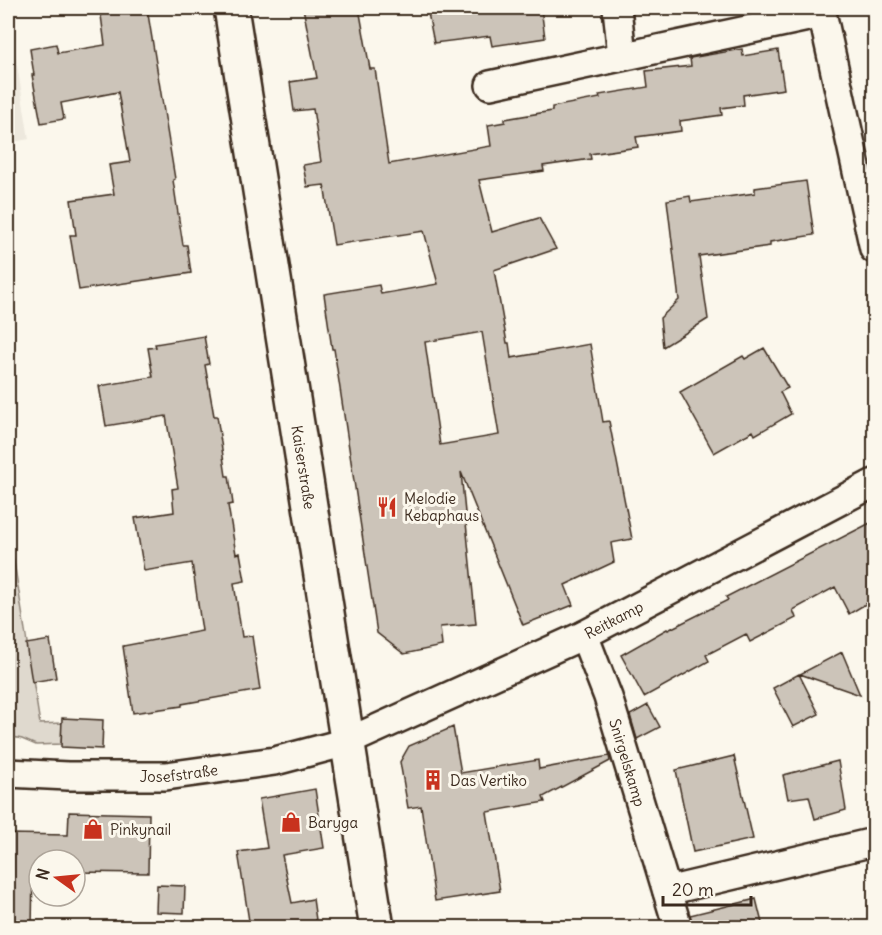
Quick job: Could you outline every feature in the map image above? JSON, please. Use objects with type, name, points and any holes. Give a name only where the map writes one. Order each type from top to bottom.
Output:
[{"type":"main road","name":"Kaiserstraße","points":[[231,8],[377,927]]},
{"type":"street","points":[[617,8],[622,56]]},
{"type":"street","points":[[490,85],[821,11],[859,172],[874,249]]},
{"type":"street","name":"Reitkamp","points":[[347,742],[585,635],[874,483]]},
{"type":"street","name":"Snirgelskamp","points":[[585,635],[608,697],[678,927]]},
{"type":"street","name":"Josefstraße","points":[[8,773],[68,776],[166,776],[274,761],[347,742]]},
{"type":"street","points":[[667,891],[874,842]]},
{"type":"shaded area","points":[[8,9],[29,139],[8,143]]},
{"type":"shaded area","points":[[8,524],[40,724],[62,723],[61,744],[36,745],[8,736]]},
{"type":"building","points":[[100,8],[147,8],[175,179],[173,180],[183,245],[187,245],[191,273],[79,290],[70,235],[76,235],[71,200],[114,194],[109,165],[130,162],[118,92],[61,103],[64,119],[41,123],[32,75],[34,75],[30,49],[56,44],[58,53],[105,45]]},
{"type":"building","points":[[303,8],[359,8],[370,69],[375,69],[389,164],[491,146],[488,125],[505,122],[505,119],[552,111],[552,107],[600,98],[599,95],[648,87],[646,71],[691,66],[690,58],[742,49],[743,56],[778,50],[784,89],[743,95],[744,105],[721,108],[722,115],[680,121],[681,131],[636,137],[638,147],[590,154],[591,159],[543,166],[544,171],[479,180],[492,232],[539,218],[556,249],[494,270],[511,358],[590,344],[603,422],[609,421],[632,539],[611,543],[614,562],[565,585],[573,605],[523,625],[461,472],[476,624],[440,627],[442,646],[404,654],[377,633],[324,294],[379,285],[381,294],[438,284],[424,231],[334,245],[324,185],[307,187],[303,165],[321,162],[313,109],[294,111],[290,82],[317,78]],"holes":[[[482,332],[499,435],[440,445],[425,342]]]},
{"type":"building","points":[[427,8],[541,8],[545,38],[492,46],[490,36],[434,43]]},
{"type":"building","points":[[806,181],[814,235],[770,242],[770,246],[699,256],[708,319],[663,347],[660,318],[679,300],[667,200],[690,196],[691,202],[755,193],[755,188]]},
{"type":"building","points":[[204,336],[209,364],[205,365],[214,416],[217,416],[226,476],[229,476],[233,504],[228,505],[236,554],[240,553],[245,581],[234,583],[242,637],[252,636],[260,690],[182,704],[182,706],[133,713],[123,646],[202,631],[192,563],[144,571],[135,518],[174,512],[172,489],[178,488],[166,416],[106,426],[99,386],[153,377],[148,348],[156,347],[155,344]]},
{"type":"building","points":[[764,348],[788,388],[780,392],[791,414],[755,435],[753,431],[714,453],[680,392],[743,356],[745,359]]},
{"type":"building","points":[[874,521],[874,599],[849,614],[835,587],[793,610],[796,618],[750,642],[746,634],[706,655],[709,661],[644,697],[621,655],[667,629],[728,600],[726,597]]},
{"type":"building","points":[[50,640],[56,678],[32,682],[26,644]]},
{"type":"building","points":[[842,652],[860,695],[800,674]]},
{"type":"building","points":[[799,674],[819,714],[793,727],[773,688]]},
{"type":"building","points":[[648,705],[660,727],[637,739],[630,715]]},
{"type":"building","points":[[62,718],[103,720],[102,749],[61,747]]},
{"type":"building","points":[[453,727],[461,773],[538,760],[539,769],[609,756],[610,761],[543,797],[545,802],[487,812],[500,891],[435,901],[421,806],[408,808],[400,762],[409,746]]},
{"type":"building","points":[[734,756],[753,839],[693,852],[676,770]]},
{"type":"building","points":[[838,761],[846,810],[815,819],[809,796],[788,799],[783,775]]},
{"type":"building","points":[[315,789],[324,848],[282,855],[292,903],[313,899],[317,927],[250,927],[238,852],[267,848],[259,799]]},
{"type":"building","points":[[69,812],[149,814],[148,873],[87,872],[87,848],[27,848],[27,908],[32,908],[32,927],[8,927],[8,834],[68,835]]},
{"type":"building","points":[[157,885],[185,886],[184,913],[156,912]]},
{"type":"building","points":[[756,899],[763,927],[693,927],[690,915]]},
{"type":"place","name":"Melodie Kebaphaus","points":[[387,507]]},
{"type":"place","name":"Das Vertiko","points":[[433,780]]},
{"type":"place","name":"Baryga","points":[[291,822]]},
{"type":"place","name":"Pinkynail","points":[[93,829]]}]
